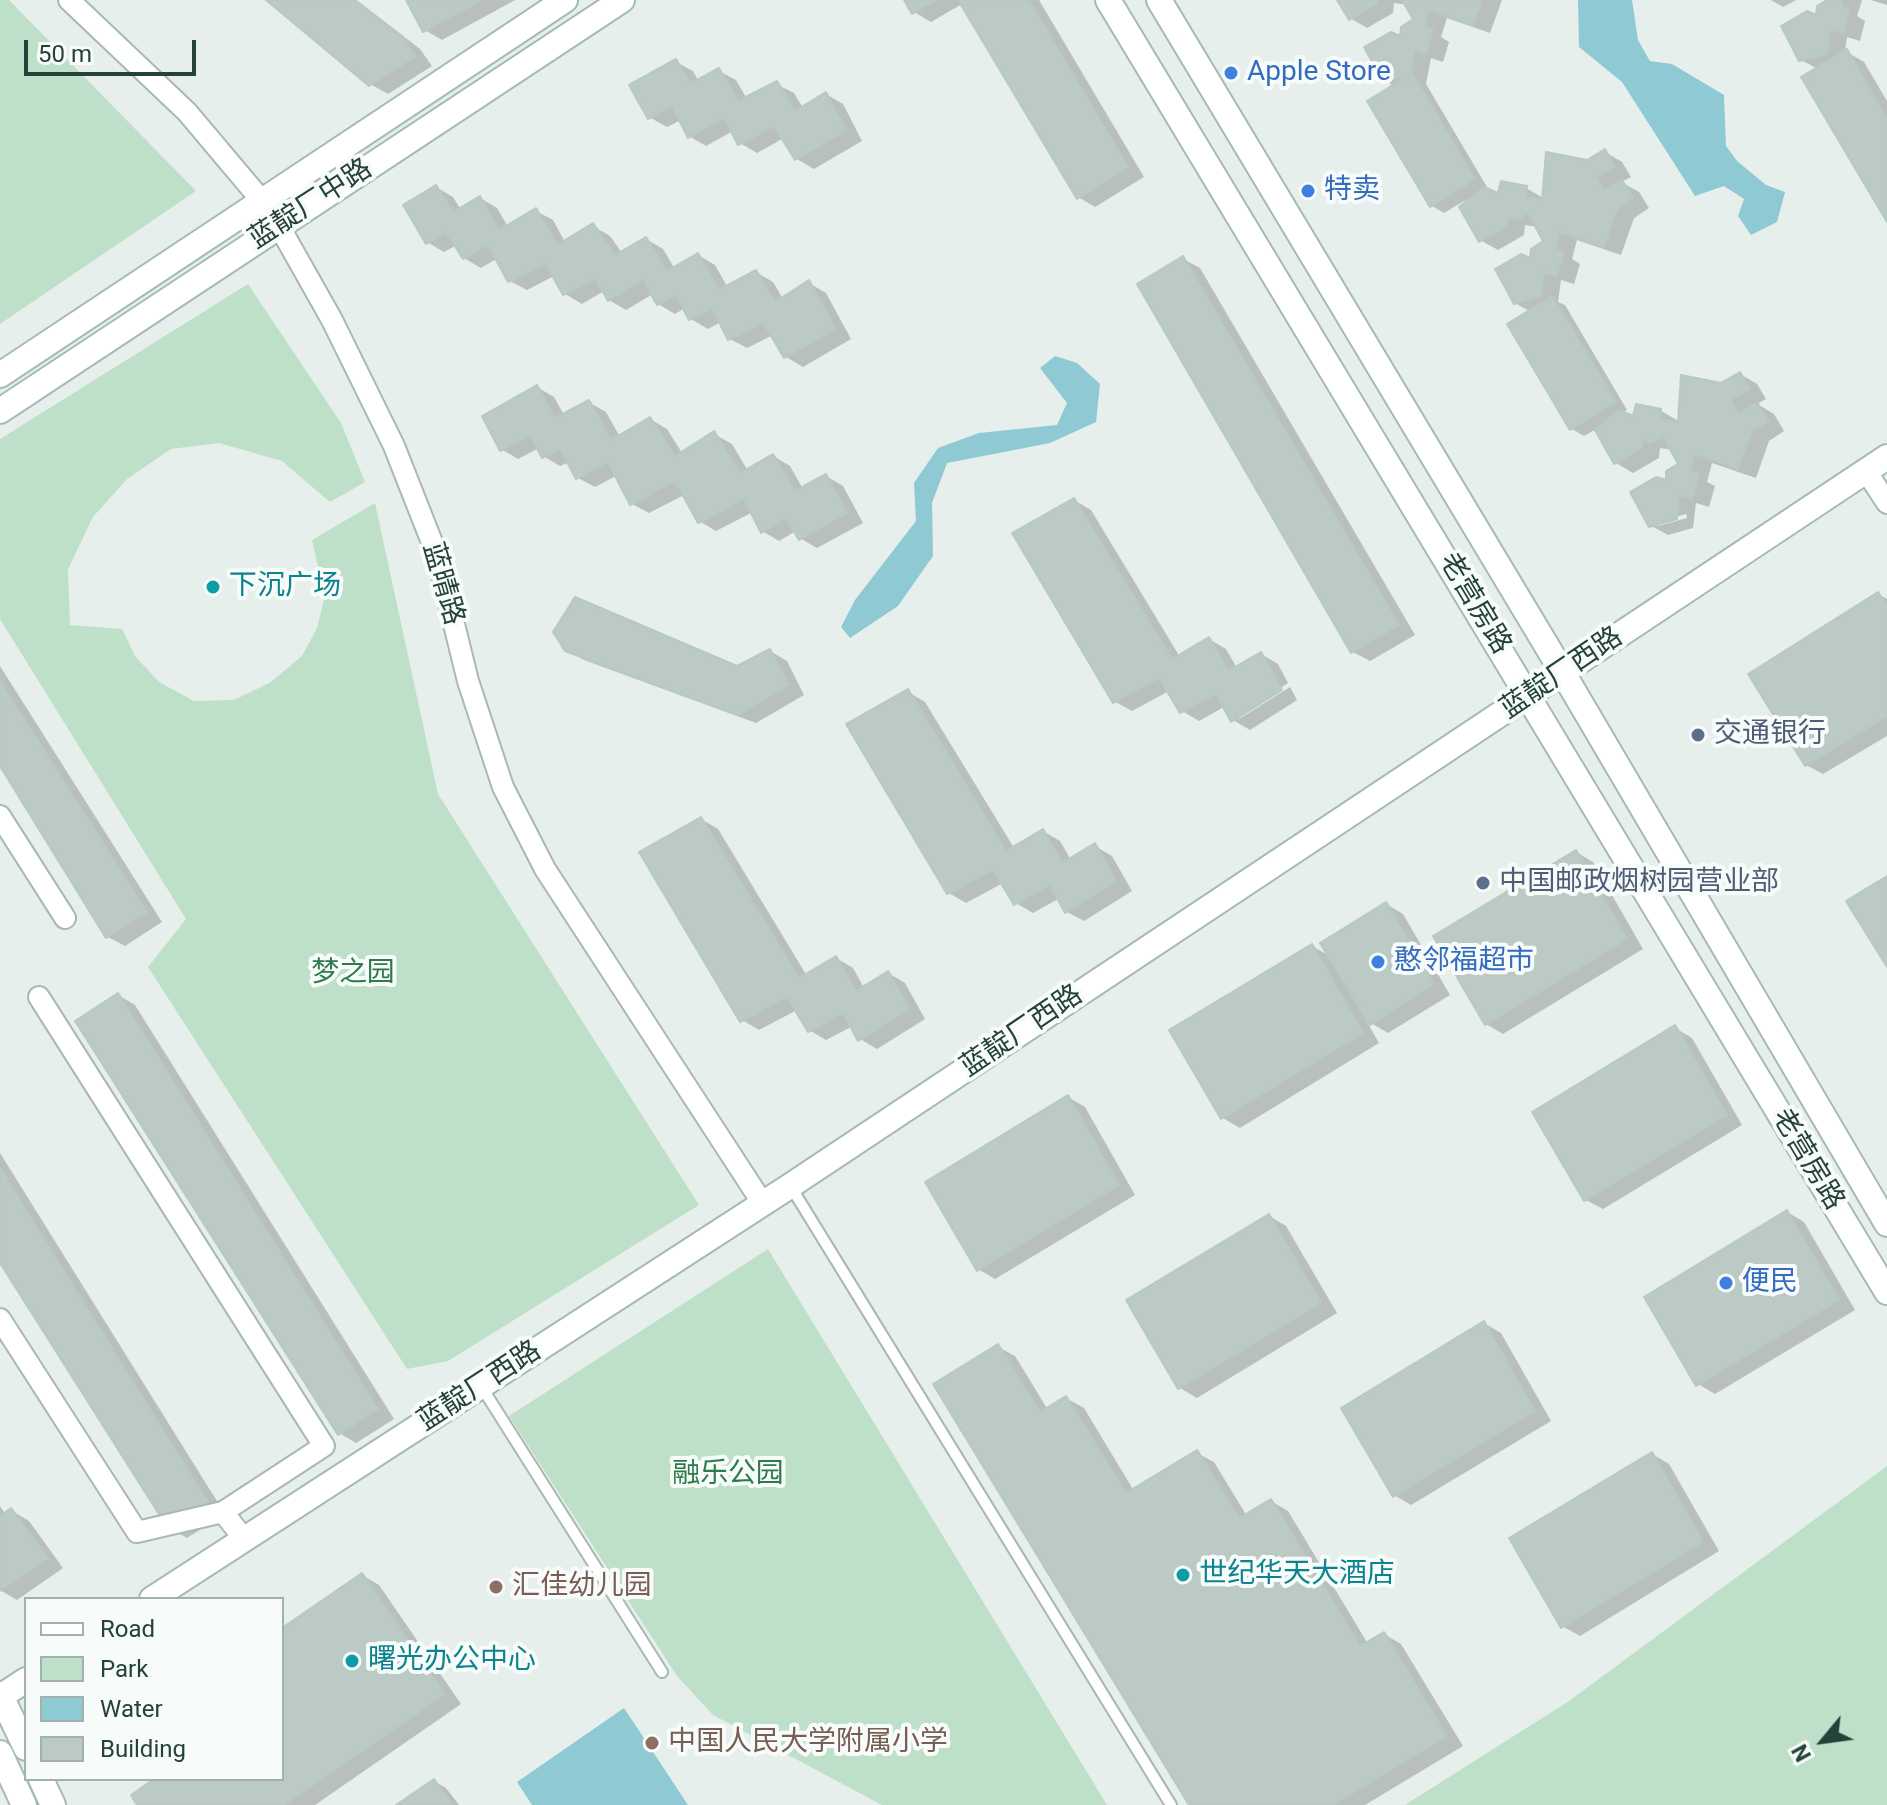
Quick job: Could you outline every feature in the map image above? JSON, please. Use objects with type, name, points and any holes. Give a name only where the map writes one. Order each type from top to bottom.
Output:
[{"type":"street","name":"蓝晴路","points":[[69,0],[187,112],[262,201],[279,226],[332,320],[394,446],[437,555],[468,681],[503,787],[545,869],[763,1204]]},
{"type":"street","name":"蓝靛厂中路","points":[[0,375],[565,0]]},
{"type":"street","name":"蓝靛厂中路","points":[[0,411],[622,0]]},
{"type":"street","name":"老营房路","points":[[1108,0],[1887,1292]]},
{"type":"street","name":"老营房路","points":[[1159,0],[1563,673],[1887,1224]]},
{"type":"street","name":"蓝靛厂西路","points":[[155,1597],[763,1204],[1887,457]]},
{"type":"street","points":[[1866,471],[1887,503]]},
{"type":"street","points":[[0,816],[65,918]]},
{"type":"street","points":[[0,1319],[137,1532],[223,1512],[324,1446],[39,997]]},
{"type":"street","points":[[223,1512],[244,1539]]},
{"type":"street","points":[[24,1681],[0,1696],[24,1744]]},
{"type":"street","points":[[0,1753],[24,1805]]},
{"type":"street","points":[[42,1781],[53,1805]]},
{"type":"lane","points":[[790,1186],[1171,1805]]},
{"type":"lane","points":[[481,1386],[662,1672]]},
{"type":"green space","points":[[0,0],[9,0],[196,191],[0,324]]},
{"type":"green space","name":"梦之园","points":[[248,284],[341,423],[365,482],[330,502],[282,461],[219,443],[171,449],[127,479],[93,517],[68,569],[70,625],[122,629],[135,656],[159,682],[194,701],[234,700],[271,682],[302,656],[317,628],[325,596],[312,540],[375,503],[438,794],[699,1205],[448,1361],[407,1369],[148,967],[186,919],[0,619],[0,439]]},
{"type":"green space","name":"融乐公园","points":[[768,1249],[1107,1805],[882,1805],[713,1715],[677,1676],[509,1416]]},
{"type":"green space","points":[[1887,1466],[1887,1805],[1405,1805],[1569,1701]]},
{"type":"water","points":[[1578,0],[1632,0],[1638,40],[1650,61],[1672,64],[1724,95],[1726,146],[1737,161],[1766,185],[1785,192],[1777,222],[1751,235],[1738,216],[1744,199],[1724,186],[1695,196],[1622,82],[1579,47]]},
{"type":"water","points":[[1055,356],[1077,363],[1100,384],[1096,422],[1050,443],[947,463],[932,503],[933,556],[898,606],[850,638],[841,627],[855,600],[916,521],[914,483],[938,448],[979,433],[1057,425],[1067,403],[1040,368]]},
{"type":"water","points":[[624,1708],[688,1805],[532,1805],[517,1782]]},
{"type":"building","points":[[266,0],[355,0],[403,37],[416,56],[369,86]]},
{"type":"building","points":[[406,0],[481,0],[423,32]]},
{"type":"building","points":[[904,0],[936,0],[912,14]]},
{"type":"building","points":[[958,0],[1029,0],[1128,167],[1077,199]]},
{"type":"building","points":[[1337,0],[1377,0],[1377,4],[1349,20]]},
{"type":"building","points":[[1402,0],[1482,0],[1473,25],[1429,10],[1425,27],[1433,30],[1426,54],[1414,50],[1411,74],[1383,82],[1364,47],[1391,32],[1400,36],[1401,27],[1413,19]]},
{"type":"building","points":[[1827,0],[1842,0],[1841,6],[1849,9],[1843,33],[1830,29],[1827,54],[1799,61],[1781,26],[1807,11],[1816,15],[1817,6]]},
{"type":"building","points":[[1847,49],[1887,119],[1887,222],[1801,77]]},
{"type":"building","points":[[676,59],[690,84],[719,68],[738,101],[777,81],[795,111],[826,92],[846,131],[795,160],[774,126],[738,145],[724,118],[688,138],[672,106],[648,119],[629,85]]},
{"type":"building","points":[[1412,73],[1475,179],[1430,207],[1367,101]]},
{"type":"building","points":[[1605,149],[1615,167],[1596,177],[1604,190],[1622,180],[1633,198],[1617,209],[1604,247],[1560,232],[1555,249],[1564,252],[1557,276],[1544,272],[1541,296],[1514,304],[1495,269],[1521,254],[1530,258],[1531,249],[1543,241],[1528,213],[1516,220],[1508,217],[1507,226],[1479,242],[1459,207],[1484,187],[1498,193],[1501,181],[1527,186],[1526,197],[1542,200],[1546,152],[1587,160]]},
{"type":"building","points":[[436,185],[453,212],[480,196],[499,230],[536,208],[557,245],[593,223],[615,255],[646,237],[667,271],[698,253],[719,290],[756,270],[775,302],[809,280],[836,329],[784,358],[763,322],[728,340],[712,308],[689,320],[676,295],[657,305],[643,280],[608,301],[595,278],[563,295],[545,263],[508,282],[488,245],[463,259],[446,232],[426,244],[403,205]]},
{"type":"building","points":[[1183,256],[1399,625],[1351,653],[1137,284]]},
{"type":"building","points":[[1552,296],[1616,402],[1570,430],[1507,324]]},
{"type":"building","points":[[1740,372],[1750,389],[1731,400],[1739,413],[1757,402],[1768,421],[1752,431],[1738,469],[1695,454],[1690,471],[1699,475],[1692,499],[1679,495],[1677,519],[1649,527],[1630,492],[1656,477],[1666,480],[1666,471],[1678,464],[1663,436],[1651,443],[1643,440],[1642,448],[1614,464],[1595,430],[1619,410],[1633,416],[1636,404],[1661,409],[1661,420],[1678,422],[1681,375],[1721,383]]},
{"type":"building","points":[[537,385],[555,418],[589,400],[611,440],[650,417],[675,456],[714,431],[740,473],[773,454],[795,491],[826,474],[847,513],[799,540],[786,518],[761,533],[744,499],[698,523],[675,481],[630,505],[608,462],[576,479],[560,449],[542,458],[530,435],[500,451],[482,416]]},
{"type":"building","points":[[1074,498],[1172,659],[1209,637],[1228,671],[1261,652],[1282,690],[1231,722],[1216,694],[1180,713],[1159,678],[1113,703],[1012,533]]},
{"type":"building","points":[[1878,592],[1887,606],[1887,716],[1805,766],[1748,674]]},
{"type":"building","points":[[575,597],[737,666],[770,649],[789,685],[738,715],[565,651],[553,632]]},
{"type":"building","points":[[0,681],[147,912],[106,938],[0,766]]},
{"type":"building","points":[[908,689],[1006,851],[1043,829],[1062,863],[1095,843],[1116,881],[1065,913],[1050,885],[1014,905],[993,870],[947,894],[846,724]]},
{"type":"building","points":[[701,817],[799,978],[836,956],[856,991],[888,971],[909,1009],[858,1041],[843,1013],[808,1032],[787,997],[740,1022],[639,852]]},
{"type":"building","points":[[1576,850],[1627,939],[1485,1025],[1433,936]]},
{"type":"building","points":[[1887,876],[1887,967],[1846,901]]},
{"type":"building","points":[[1386,902],[1434,984],[1370,1025],[1320,943]]},
{"type":"building","points":[[1312,944],[1363,1033],[1221,1119],[1169,1030]]},
{"type":"building","points":[[118,993],[378,1409],[338,1435],[75,1021]]},
{"type":"building","points":[[1675,1025],[1727,1115],[1584,1201],[1532,1112]]},
{"type":"building","points":[[1068,1095],[1119,1185],[977,1271],[925,1182]]},
{"type":"building","points":[[0,1168],[209,1504],[169,1530],[0,1263]]},
{"type":"building","points":[[1787,1210],[1839,1300],[1696,1386],[1644,1297]]},
{"type":"building","points":[[1269,1214],[1321,1303],[1178,1389],[1126,1300]]},
{"type":"building","points":[[1484,1321],[1535,1411],[1393,1497],[1341,1408]]},
{"type":"building","name":"世纪华天大酒店","points":[[998,1344],[1040,1412],[1066,1396],[1126,1493],[1197,1450],[1239,1518],[1271,1499],[1360,1646],[1384,1632],[1447,1736],[1333,1805],[1189,1805],[933,1384]]},
{"type":"building","points":[[1652,1452],[1703,1542],[1561,1628],[1509,1538]]},
{"type":"building","points":[[11,1508],[48,1558],[0,1591],[0,1516]]},
{"type":"building","name":"曙光办公中心","points":[[362,1573],[445,1694],[284,1805],[137,1805],[131,1795],[151,1781],[284,1781],[284,1627]]},
{"type":"building","points":[[434,1779],[452,1804],[396,1805]]},
{"type":"place","name":"Apple Store","points":[[1231,73]]},
{"type":"place","name":"特卖","points":[[1308,191]]},
{"type":"place","name":"下沉广场","points":[[213,587]]},
{"type":"place","name":"交通银行","points":[[1698,735]]},
{"type":"place","name":"中国邮政烟树园营业部","points":[[1483,883]]},
{"type":"place","name":"憨邻福超市","points":[[1378,962]]},
{"type":"place","name":"便民","points":[[1726,1283]]},
{"type":"place","name":"世纪华天大酒店","points":[[1183,1575]]},
{"type":"place","name":"汇佳幼儿园","points":[[496,1587]]},
{"type":"place","name":"曙光办公中心","points":[[352,1661]]},
{"type":"place","name":"中国人民大学附属小学","points":[[652,1743]]}]
